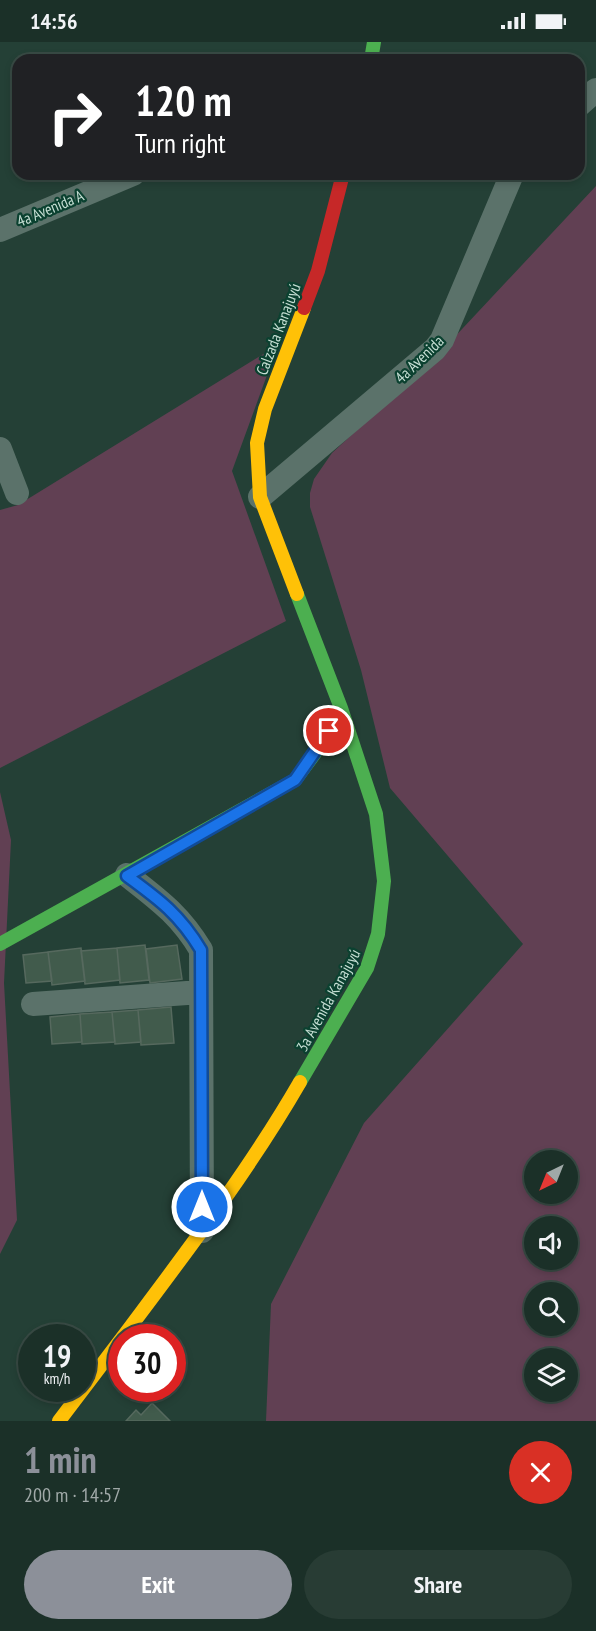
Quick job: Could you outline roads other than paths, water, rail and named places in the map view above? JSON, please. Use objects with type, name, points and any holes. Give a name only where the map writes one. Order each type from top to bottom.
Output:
[{"type":"street","name":"4a Avenida A","points":[[0,230],[119,180]]},
{"type":"street","name":"Calzada Kanajuyú","points":[[261,497],[257,443],[264,409],[318,271],[342,180]]},
{"type":"street","name":"4a Avenida","points":[[261,497],[442,340],[509,180]]},
{"type":"street","points":[[0,449],[17,494]]},
{"type":"street","name":"3a Avenida Kanajuyú","points":[[132,1324],[202,1231],[280,1117],[353,993],[367,968],[376,943],[384,892],[376,814],[341,708],[261,497]]},
{"type":"street","points":[[0,944],[127,876],[295,780],[315,753],[341,708]]},
{"type":"street","points":[[127,876],[164,904],[187,927],[201,950],[202,1231]]},
{"type":"street","points":[[33,1004],[201,992]]},
{"type":"street","name":"3a Avenida Kanajuyú","points":[[59,1421],[108,1356]]}]
